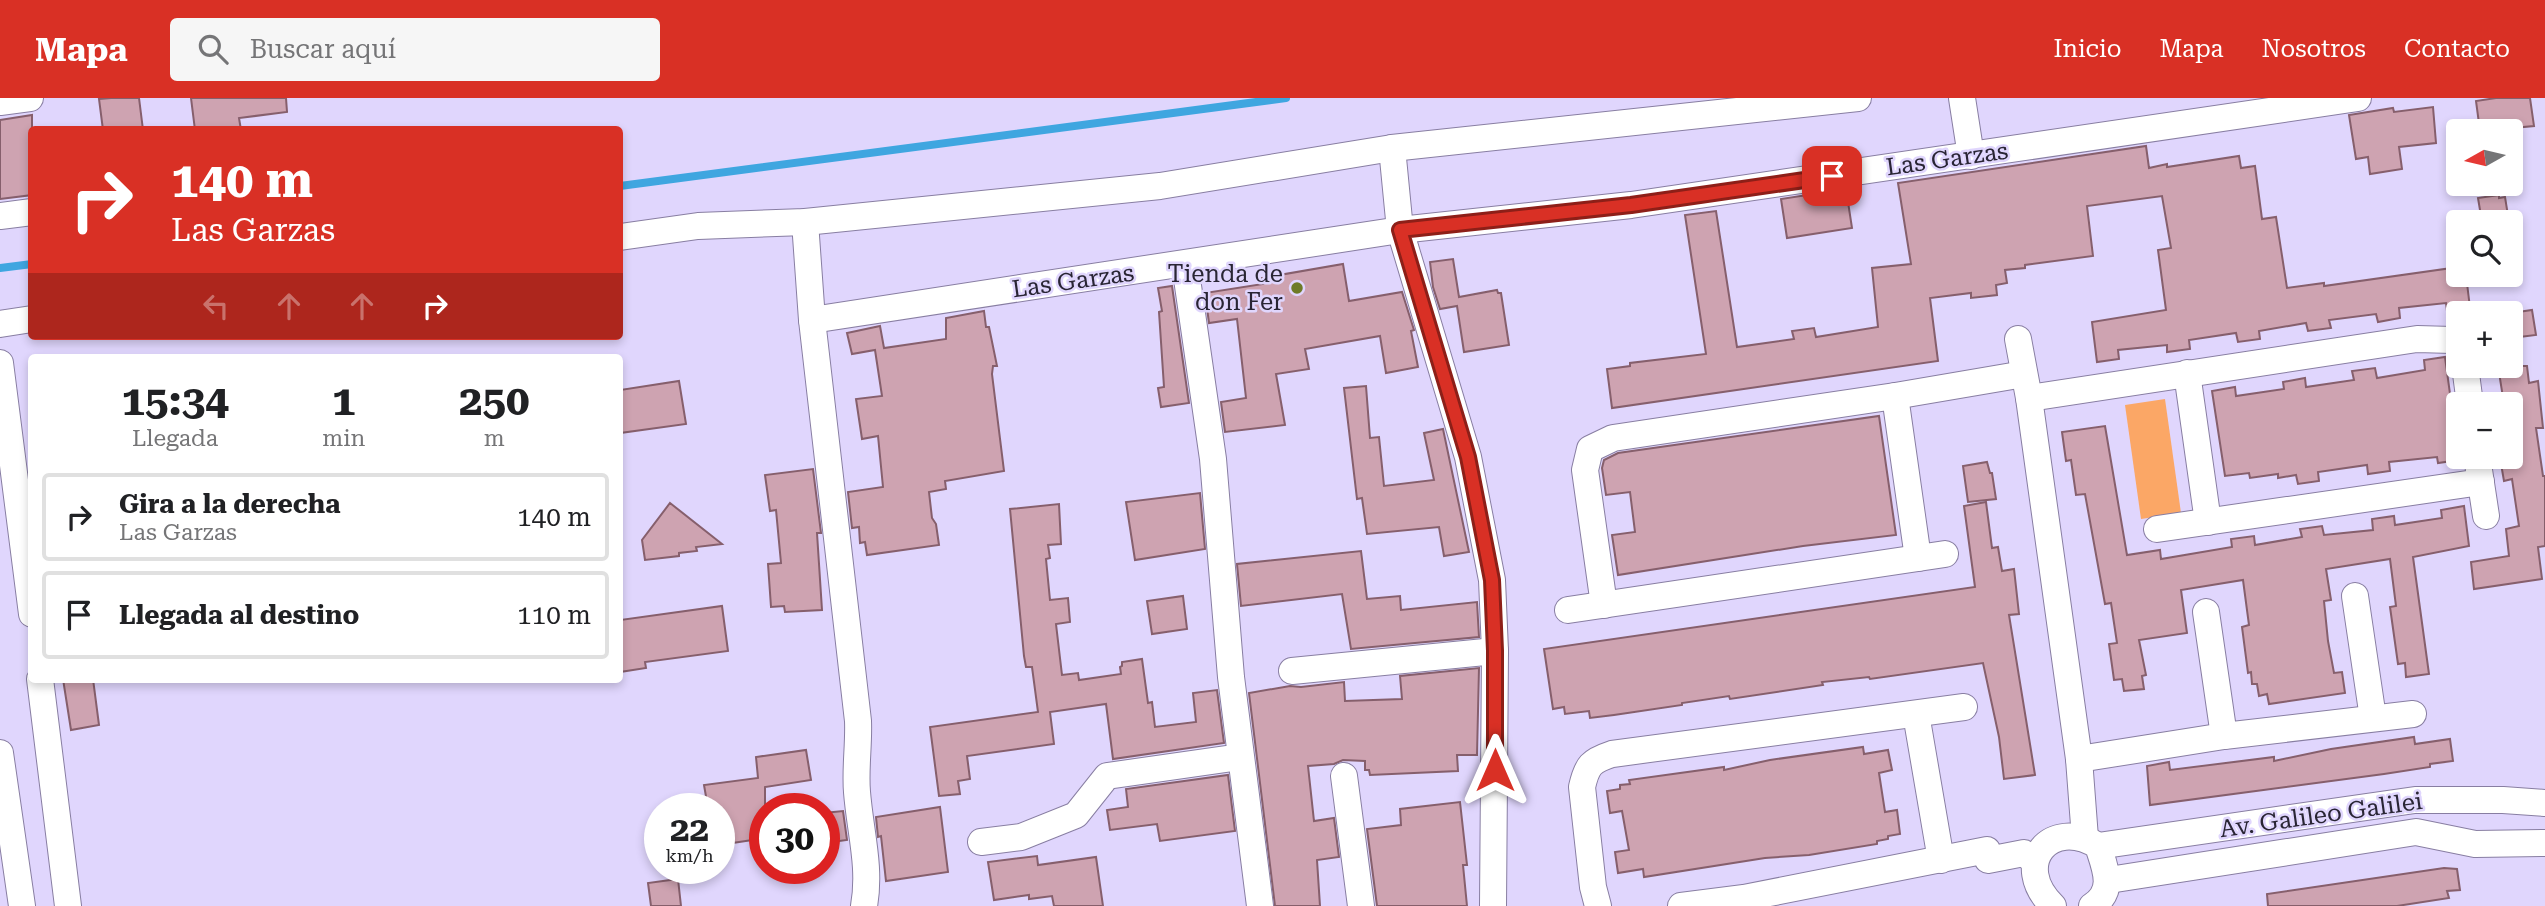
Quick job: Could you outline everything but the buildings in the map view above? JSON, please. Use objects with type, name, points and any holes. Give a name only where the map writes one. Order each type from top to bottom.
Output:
[{"type":"street","points":[[0,102],[30,98]]},
{"type":"street","points":[[623,237],[698,226],[805,222],[1160,186],[1392,148],[1858,98]]},
{"type":"street","points":[[1962,98],[1971,156]]},
{"type":"street","name":"Las Garzas","points":[[812,320],[1400,230],[1631,205],[2358,98]]},
{"type":"street","points":[[1392,148],[1400,230],[1468,457],[1492,580],[1495,651],[1493,906]]},
{"type":"street","points":[[0,216],[28,212]]},
{"type":"street","points":[[805,222],[812,320],[858,722],[856,789],[868,881],[864,906]]},
{"type":"street","points":[[1185,265],[1213,459],[1231,677],[1260,906]]},
{"type":"street","points":[[0,324],[28,320]]},
{"type":"street","points":[[2018,339],[2092,842],[2109,880],[2105,894],[2092,906]]},
{"type":"street","points":[[1604,605],[1586,470],[1590,449],[1614,438],[1895,396],[2187,373],[2417,339],[2446,339]]},
{"type":"street","points":[[0,363],[28,583]]},
{"type":"street","points":[[2187,373],[2208,522]]},
{"type":"street","points":[[1895,396],[1918,558]]},
{"type":"street","points":[[2157,529],[2208,522],[2479,469],[2486,516]]},
{"type":"street","points":[[1568,610],[1945,554]]},
{"type":"street","points":[[2355,596],[2373,718]]},
{"type":"street","points":[[2206,612],[2224,736]]},
{"type":"street","points":[[1292,670],[1495,651]]},
{"type":"street","points":[[40,683],[68,906]]},
{"type":"street","points":[[1598,906],[1593,887],[1582,787],[1585,771],[1595,759],[1612,754],[1964,707]]},
{"type":"street","points":[[2079,759],[2224,736],[2413,713]]},
{"type":"street","points":[[1916,714],[1941,859]]},
{"type":"street","points":[[0,753],[22,906]]},
{"type":"street","points":[[981,842],[1021,837],[1076,816],[1107,776],[1240,757]]},
{"type":"street","points":[[1344,776],[1361,906]]},
{"type":"street","points":[[2415,800],[2416,832]]},
{"type":"street","name":"Av. Galileo Galilei","points":[[2035,862],[2043,846],[2057,838],[2092,842],[2415,800],[2545,803]]},
{"type":"street","points":[[2502,843],[2503,800]]},
{"type":"street","points":[[2109,880],[2416,832],[2475,844],[2545,843]]},
{"type":"street","points":[[1681,906],[1744,898],[1987,850],[1988,860],[2024,853],[2035,862],[2036,880],[2043,896],[2053,906]]},
{"type":"shaded area","points":[[2165,399],[2181,513],[2141,519],[2125,405]]},
{"type":"waterway","points":[[623,186],[1286,98]]},
{"type":"waterway","points":[[0,268],[28,264]]},
{"type":"place","name":"Tienda de don Fer","points":[[1297,288]]},
{"type":"route","points":[[1495,770],[1492,580],[1468,457],[1400,230],[1631,205],[1832,176]]}]
